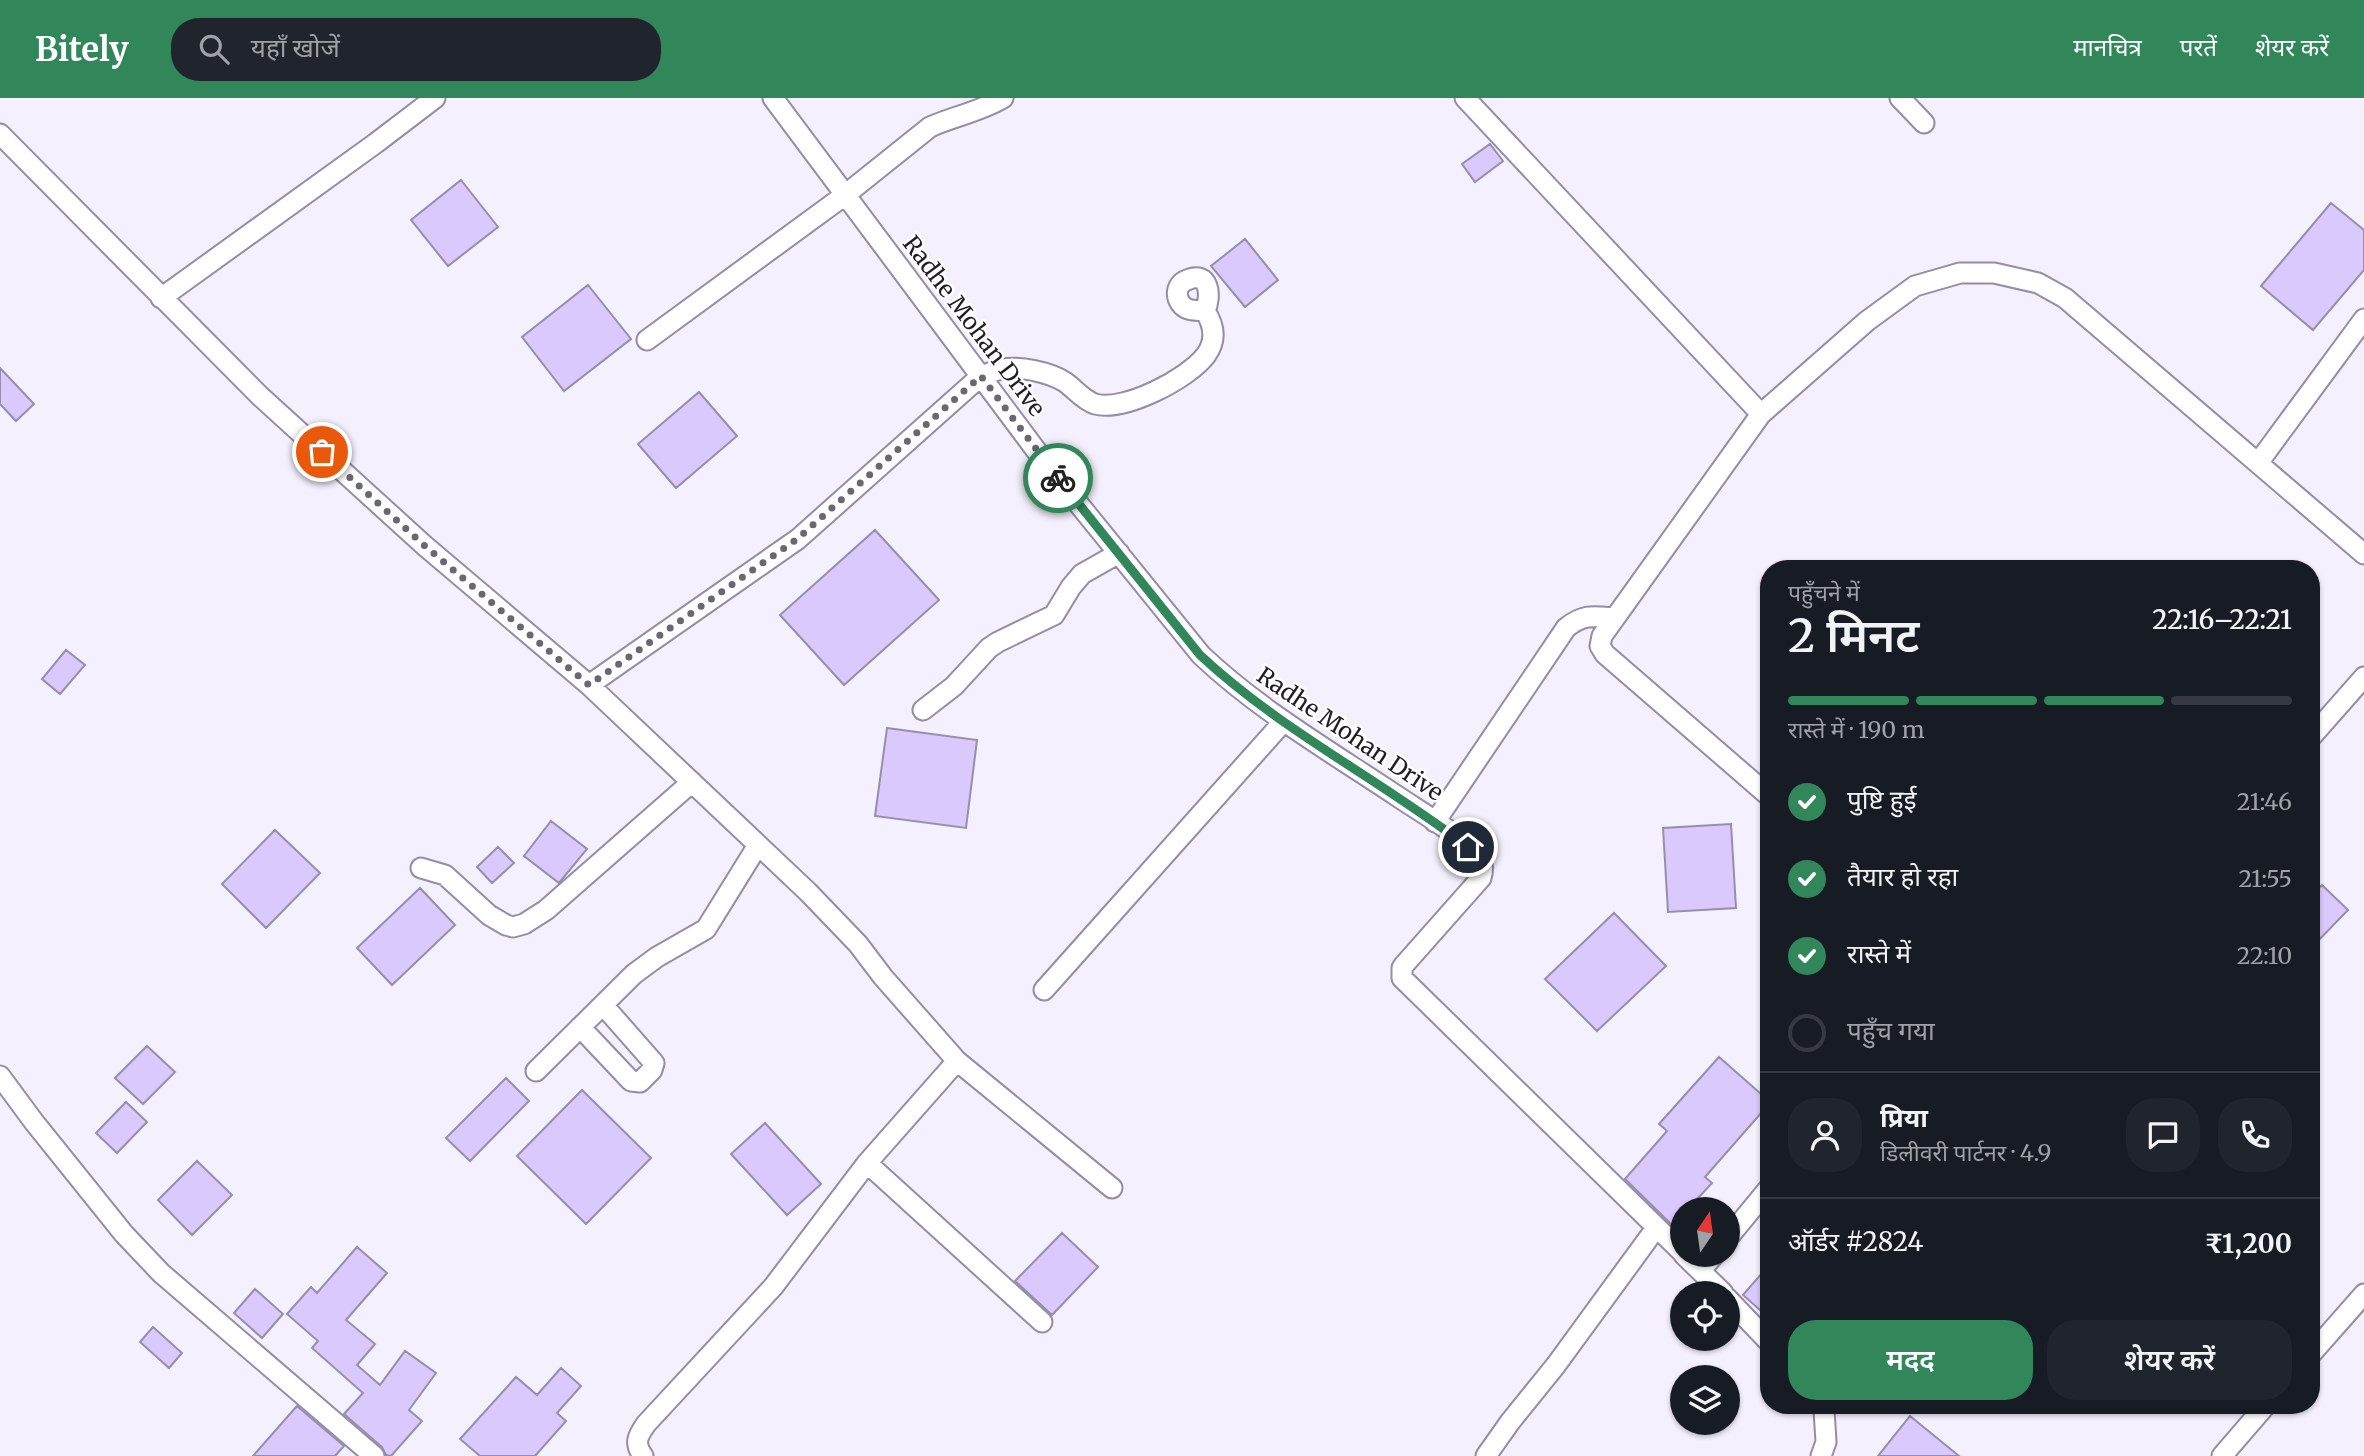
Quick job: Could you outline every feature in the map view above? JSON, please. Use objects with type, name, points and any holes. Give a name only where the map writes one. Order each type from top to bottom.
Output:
[{"type":"street","points":[[161,298],[435,98]]},
{"type":"street","name":"Radhe Mohan Drive","points":[[773,98],[1047,465],[1200,655],[1284,721],[1435,822],[1481,859],[1481,878],[1404,965],[1402,978],[1656,1228]]},
{"type":"street","points":[[647,340],[845,195],[930,127],[1003,98]]},
{"type":"street","points":[[1465,98],[1761,414]]},
{"type":"street","points":[[1900,98],[1924,122]]},
{"type":"street","points":[[0,134],[260,396],[425,546],[589,685],[808,892],[858,944],[883,977],[957,1061],[1112,1188]]},
{"type":"street","points":[[1760,788],[1605,654],[1600,646],[1602,636],[1761,414],[1867,321],[1915,286],[1960,272],[1994,273],[2038,283],[2065,298],[2364,554]]},
{"type":"street","points":[[589,685],[797,539],[981,376],[999,369],[1023,369],[1060,379],[1094,403],[1115,405],[1161,389],[1182,378],[1201,362],[1210,350],[1214,332],[1212,322],[1205,311]]},
{"type":"street","points":[[2258,463],[2364,319]]},
{"type":"street","points":[[923,710],[954,686],[998,642],[1055,615],[1082,574],[1119,553]]},
{"type":"street","points":[[1435,822],[1566,628],[1577,619],[1594,616],[1614,618]]},
{"type":"street","points":[[2320,727],[2364,677]]},
{"type":"street","points":[[1044,990],[1284,721]]},
{"type":"street","points":[[421,868],[445,875],[499,922],[513,927],[520,926],[546,910],[692,782]]},
{"type":"street","points":[[536,1071],[634,974],[657,957],[706,929],[758,845]]},
{"type":"street","points":[[580,1027],[631,1081],[640,1082],[652,1070],[654,1063],[603,1005]]},
{"type":"street","points":[[643,1456],[637,1442],[646,1424],[772,1287],[867,1163],[957,1061]]},
{"type":"street","points":[[0,1076],[124,1234],[161,1273],[374,1456]]},
{"type":"street","points":[[867,1163],[1042,1322]]},
{"type":"street","points":[[1740,1223],[1760,1199]]},
{"type":"street","points":[[1486,1456],[1656,1228],[1670,1241]]},
{"type":"street","points":[[1698,1267],[1712,1281]]},
{"type":"street","points":[[2320,1344],[2364,1294]]},
{"type":"street","points":[[1740,1312],[1760,1333]]},
{"type":"street","points":[[1821,1456],[1826,1443],[1824,1414]]},
{"type":"street","points":[[2222,1456],[2258,1414]]},
{"type":"building","points":[[1490,144],[1503,161],[1475,182],[1462,164]]},
{"type":"building","points":[[461,180],[498,227],[448,266],[411,220]]},
{"type":"building","points":[[2331,203],[2364,230],[2364,270],[2313,330],[2261,286]]},
{"type":"building","points":[[1245,239],[1278,280],[1245,307],[1211,266]]},
{"type":"building","points":[[588,285],[631,339],[564,391],[522,337]]},
{"type":"building","points":[[0,368],[34,404],[16,421],[0,404]]},
{"type":"building","points":[[699,392],[737,436],[676,488],[638,444]]},
{"type":"building","points":[[875,530],[939,600],[844,685],[780,615]]},
{"type":"building","points":[[66,650],[85,665],[60,694],[42,679]]},
{"type":"building","points":[[887,728],[977,740],[966,828],[875,816]]},
{"type":"building","points":[[551,821],[587,849],[559,883],[524,856]]},
{"type":"building","points":[[1731,824],[1736,908],[1668,912],[1663,828]]},
{"type":"building","points":[[275,830],[320,873],[266,928],[222,884]]},
{"type":"building","points":[[498,847],[514,863],[492,883],[477,867]]},
{"type":"building","points":[[2322,885],[2348,910],[2320,939]]},
{"type":"building","points":[[420,888],[455,925],[392,985],[357,948]]},
{"type":"building","points":[[1614,913],[1666,966],[1597,1031],[1545,979]]},
{"type":"building","points":[[147,1046],[175,1072],[143,1104],[115,1078]]},
{"type":"building","points":[[1719,1057],[1760,1093],[1760,1114],[1705,1177],[1712,1183],[1699,1197],[1670,1197],[1670,1223],[1625,1179],[1667,1131],[1659,1124]]},
{"type":"building","points":[[506,1078],[529,1101],[470,1161],[446,1138]]},
{"type":"building","points":[[582,1090],[651,1158],[586,1224],[517,1156]]},
{"type":"building","points":[[126,1102],[147,1122],[117,1153],[96,1133]]},
{"type":"building","points":[[765,1123],[821,1184],[787,1215],[731,1154]]},
{"type":"building","points":[[197,1161],[232,1195],[192,1235],[158,1200]]},
{"type":"building","points":[[1062,1233],[1098,1267],[1052,1315],[1015,1281]]},
{"type":"building","points":[[357,1247],[387,1273],[346,1320],[375,1344],[357,1365],[380,1385],[405,1351],[436,1373],[409,1410],[422,1421],[391,1456],[386,1455],[382,1447],[344,1414],[363,1393],[312,1348],[318,1341],[287,1314],[311,1287],[317,1293]]},
{"type":"building","points":[[1760,1275],[1760,1310],[1743,1295]]},
{"type":"building","points":[[255,1289],[283,1314],[262,1338],[234,1313]]},
{"type":"building","points":[[153,1327],[182,1353],[169,1368],[140,1342]]},
{"type":"building","points":[[561,1368],[581,1386],[557,1413],[566,1421],[535,1456],[480,1456],[460,1439],[516,1377],[537,1395]]},
{"type":"building","points":[[297,1406],[344,1446],[335,1456],[253,1456]]},
{"type":"building","points":[[1910,1416],[1959,1456],[1878,1456]]},
{"type":"way so far","points":[[322,452],[425,546],[589,685],[797,539],[981,376],[1058,478]]},
{"type":"route","points":[[1058,478],[1200,655],[1284,721],[1468,847]]}]
